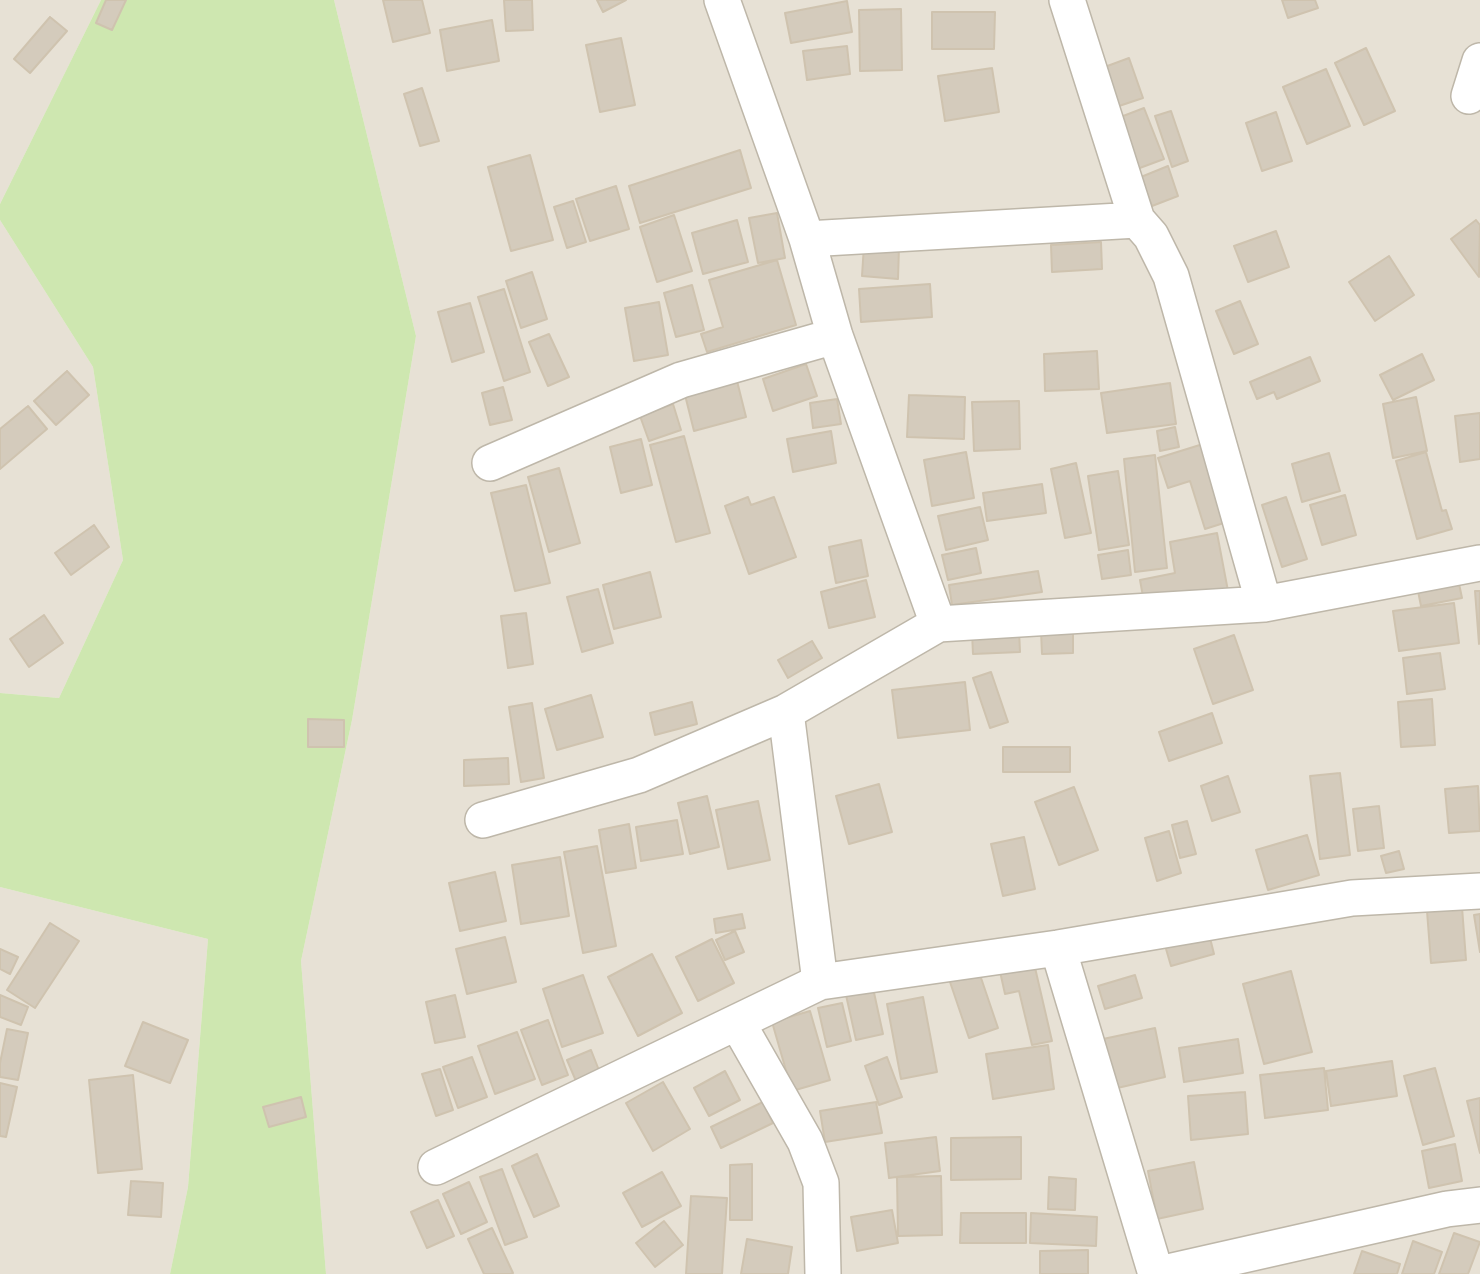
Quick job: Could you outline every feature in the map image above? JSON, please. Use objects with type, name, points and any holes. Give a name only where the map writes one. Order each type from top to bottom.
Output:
[{"type":"street","points":[[722,0],[807,239],[835,336],[938,624]]},
{"type":"street","points":[[1067,0],[1137,220],[1151,236],[1171,276],[1264,604]]},
{"type":"street","points":[[1468,96],[1480,61]]},
{"type":"street","points":[[807,239],[1137,220]]},
{"type":"street","points":[[490,463],[681,380],[835,336]]},
{"type":"street","points":[[483,820],[639,775],[786,712],[938,624],[1264,604],[1480,563]]},
{"type":"street","points":[[786,712],[820,982]]},
{"type":"street","points":[[436,1167],[820,982],[1058,948],[1352,898],[1480,891]]},
{"type":"street","points":[[1058,948],[1158,1274],[1447,1209],[1480,1205]]},
{"type":"street","points":[[737,1022],[805,1141],[821,1183],[824,1274]]},
{"type":"shaded area","points":[[0,0],[101,0],[0,204]]},
{"type":"shaded area","points":[[334,0],[1480,0],[1480,1274],[326,1274],[301,961],[352,720],[416,336]]},
{"type":"shaded area","points":[[0,220],[93,367],[123,560],[59,698],[0,693]]},
{"type":"shaded area","points":[[0,887],[208,939],[188,1187],[170,1274],[0,1274]]},
{"type":"green space","points":[[101,0],[334,0],[416,336],[352,720],[301,961],[326,1274],[170,1274],[188,1187],[208,939],[0,887],[0,693],[59,698],[123,560],[93,367],[0,220],[0,204]]},
{"type":"building","points":[[106,0],[126,0],[112,30],[96,23]]},
{"type":"building","points":[[383,0],[422,0],[430,33],[393,42]]},
{"type":"building","points":[[504,0],[532,0],[533,30],[506,31]]},
{"type":"building","points":[[597,0],[626,0],[603,12]]},
{"type":"building","points":[[1282,0],[1315,0],[1318,8],[1288,18]]},
{"type":"building","points":[[847,1],[852,32],[791,43],[785,13]]},
{"type":"building","points":[[901,9],[902,70],[860,71],[859,10]]},
{"type":"building","points":[[932,12],[995,12],[994,49],[932,49]]},
{"type":"building","points":[[50,17],[67,31],[30,73],[14,59]]},
{"type":"building","points":[[492,20],[499,61],[447,71],[440,30]]},
{"type":"building","points":[[621,38],[635,105],[600,112],[586,45]]},
{"type":"building","points":[[847,46],[850,74],[807,80],[803,51]]},
{"type":"building","points":[[1366,48],[1395,111],[1364,125],[1335,63]]},
{"type":"building","points":[[1129,58],[1143,98],[1116,107],[1102,68]]},
{"type":"building","points":[[992,68],[999,112],[945,121],[938,76]]},
{"type":"building","points":[[1326,69],[1350,126],[1307,144],[1283,87]]},
{"type":"building","points":[[422,88],[439,141],[420,146],[404,94]]},
{"type":"building","points":[[1144,108],[1164,159],[1137,169],[1118,118]]},
{"type":"building","points":[[1171,111],[1188,161],[1172,167],[1155,116]]},
{"type":"building","points":[[1276,112],[1292,161],[1262,171],[1246,123]]},
{"type":"building","points":[[740,150],[751,188],[640,223],[629,186]]},
{"type":"building","points":[[530,155],[553,240],[511,251],[488,167]]},
{"type":"building","points":[[1168,166],[1178,196],[1152,206],[1141,177]]},
{"type":"building","points":[[616,186],[629,229],[590,241],[576,199]]},
{"type":"building","points":[[573,201],[586,242],[567,248],[554,207]]},
{"type":"building","points":[[777,213],[785,258],[758,263],[749,218]]},
{"type":"building","points":[[674,215],[692,271],[657,282],[640,227]]},
{"type":"building","points":[[737,220],[748,262],[703,274],[692,233]]},
{"type":"building","points":[[1476,220],[1480,225],[1479,277],[1451,239]]},
{"type":"building","points":[[1276,231],[1289,267],[1248,282],[1234,246]]},
{"type":"building","points":[[1101,242],[1102,269],[1052,272],[1051,245]]},
{"type":"building","points":[[864,245],[899,247],[898,279],[862,276]]},
{"type":"building","points":[[1389,256],[1414,295],[1375,321],[1349,282]]},
{"type":"building","points":[[777,260],[796,325],[707,352],[701,334],[723,327],[709,280]]},
{"type":"building","points":[[532,272],[547,319],[521,328],[506,281]]},
{"type":"building","points":[[930,284],[932,317],[861,322],[859,289]]},
{"type":"building","points":[[692,285],[704,330],[676,337],[664,293]]},
{"type":"building","points":[[504,289],[530,372],[504,381],[478,297]]},
{"type":"building","points":[[1240,301],[1258,344],[1234,354],[1216,311]]},
{"type":"building","points":[[659,302],[668,355],[634,361],[625,308]]},
{"type":"building","points":[[470,303],[484,352],[452,362],[438,312]]},
{"type":"building","points":[[549,334],[569,377],[548,386],[529,342]]},
{"type":"building","points":[[1097,351],[1099,389],[1045,391],[1044,354]]},
{"type":"building","points":[[1422,354],[1434,380],[1393,400],[1380,375]]},
{"type":"building","points":[[1310,357],[1320,381],[1277,399],[1274,392],[1257,399],[1250,382]]},
{"type":"building","points":[[806,364],[817,396],[773,411],[763,379]]},
{"type":"building","points":[[67,371],[89,395],[56,425],[34,401]]},
{"type":"building","points":[[737,381],[746,417],[694,431],[685,395]]},
{"type":"building","points":[[1170,383],[1176,424],[1107,433],[1101,393]]},
{"type":"building","points":[[503,387],[512,420],[490,425],[482,393]]},
{"type":"building","points":[[909,395],[965,397],[964,439],[907,437]]},
{"type":"building","points":[[1416,397],[1427,451],[1393,458],[1383,404]]},
{"type":"building","points":[[837,399],[841,424],[813,428],[810,403]]},
{"type":"building","points":[[1019,401],[1020,449],[974,451],[972,402]]},
{"type":"building","points":[[673,404],[681,430],[649,441],[640,416]]},
{"type":"building","points":[[28,406],[47,429],[0,469],[0,429]]},
{"type":"building","points":[[1480,413],[1480,459],[1460,462],[1455,416]]},
{"type":"building","points":[[1175,427],[1179,447],[1160,451],[1157,431]]},
{"type":"building","points":[[831,431],[836,463],[793,472],[787,439]]},
{"type":"building","points":[[684,436],[710,533],[676,542],[650,445]]},
{"type":"building","points":[[641,439],[652,485],[621,493],[610,447]]},
{"type":"building","points":[[1203,444],[1227,522],[1205,529],[1190,481],[1168,488],[1158,458]]},
{"type":"building","points":[[966,452],[974,498],[932,506],[924,460]]},
{"type":"building","points":[[1426,452],[1442,511],[1446,510],[1452,529],[1417,539],[1396,461]]},
{"type":"building","points":[[1329,453],[1340,491],[1302,502],[1292,464]]},
{"type":"building","points":[[1155,455],[1167,568],[1135,572],[1124,459]]},
{"type":"building","points":[[1076,463],[1091,533],[1065,538],[1051,469]]},
{"type":"building","points":[[559,468],[580,543],[549,552],[528,477]]},
{"type":"building","points":[[1118,471],[1129,545],[1099,550],[1088,476]]},
{"type":"building","points":[[1042,484],[1046,513],[987,521],[983,493]]},
{"type":"building","points":[[526,485],[550,583],[515,591],[491,493]]},
{"type":"building","points":[[1345,495],[1356,535],[1322,545],[1310,505]]},
{"type":"building","points":[[748,497],[751,505],[774,497],[796,557],[749,574],[725,506]]},
{"type":"building","points":[[1286,497],[1307,559],[1282,567],[1262,505]]},
{"type":"building","points":[[980,507],[988,540],[946,550],[938,516]]},
{"type":"building","points":[[94,525],[109,547],[71,575],[55,553]]},
{"type":"building","points":[[1217,533],[1228,591],[1144,602],[1140,580],[1175,573],[1170,542]]},
{"type":"building","points":[[861,540],[868,576],[836,583],[829,547]]},
{"type":"building","points":[[976,548],[981,573],[948,580],[942,555]]},
{"type":"building","points":[[1128,550],[1131,575],[1102,579],[1098,555]]},
{"type":"building","points":[[1038,571],[1042,592],[952,605],[949,585]]},
{"type":"building","points":[[650,572],[661,617],[614,629],[603,585]]},
{"type":"building","points":[[1457,574],[1462,598],[1421,606],[1416,581]]},
{"type":"building","points":[[866,580],[875,617],[829,628],[821,592]]},
{"type":"building","points":[[598,589],[613,643],[582,652],[567,597]]},
{"type":"building","points":[[1475,591],[1480,591],[1479,644]]},
{"type":"building","points":[[1454,603],[1459,643],[1399,651],[1393,611]]},
{"type":"building","points":[[526,613],[533,664],[508,668],[501,616]]},
{"type":"building","points":[[44,615],[63,643],[29,667],[10,639]]},
{"type":"building","points":[[1019,630],[1020,652],[973,654],[972,633]]},
{"type":"building","points":[[1073,630],[1073,653],[1042,654],[1041,631]]},
{"type":"building","points":[[1234,635],[1253,690],[1213,704],[1194,649]]},
{"type":"building","points":[[812,641],[822,658],[788,678],[778,660]]},
{"type":"building","points":[[1440,653],[1445,689],[1407,694],[1403,658]]},
{"type":"building","points":[[991,672],[1008,722],[990,728],[973,678]]},
{"type":"building","points":[[965,682],[970,730],[898,738],[892,690]]},
{"type":"building","points":[[591,695],[603,737],[557,750],[545,709]]},
{"type":"building","points":[[1432,699],[1435,745],[1401,747],[1398,702]]},
{"type":"building","points":[[692,702],[697,724],[655,735],[650,713]]},
{"type":"building","points":[[532,703],[544,778],[521,782],[509,707]]},
{"type":"building","points":[[1212,713],[1222,743],[1169,761],[1159,732]]},
{"type":"building","points":[[308,719],[344,720],[344,747],[308,747]]},
{"type":"building","points":[[1003,747],[1070,747],[1070,772],[1003,772]]},
{"type":"building","points":[[508,758],[509,784],[464,786],[464,760]]},
{"type":"building","points":[[1340,773],[1350,855],[1320,859],[1310,776]]},
{"type":"building","points":[[1228,776],[1240,812],[1212,821],[1201,786]]},
{"type":"building","points":[[879,784],[892,832],[849,844],[836,796]]},
{"type":"building","points":[[1478,786],[1480,831],[1449,833],[1445,789]]},
{"type":"building","points":[[1074,787],[1098,850],[1059,865],[1035,802]]},
{"type":"building","points":[[707,796],[719,847],[690,854],[678,803]]},
{"type":"building","points":[[758,801],[770,860],[728,869],[716,810]]},
{"type":"building","points":[[1379,806],[1384,848],[1358,851],[1353,809]]},
{"type":"building","points":[[677,820],[683,854],[641,861],[636,827]]},
{"type":"building","points":[[1187,821],[1196,854],[1180,858],[1172,825]]},
{"type":"building","points":[[629,824],[636,868],[606,873],[599,830]]},
{"type":"building","points":[[1169,831],[1181,873],[1157,881],[1145,838]]},
{"type":"building","points":[[1307,835],[1319,875],[1268,890],[1256,850]]},
{"type":"building","points":[[1024,837],[1035,889],[1003,896],[991,844]]},
{"type":"building","points":[[597,846],[616,946],[583,953],[564,852]]},
{"type":"building","points":[[1399,851],[1404,869],[1386,873],[1381,856]]},
{"type":"building","points":[[560,857],[569,916],[521,924],[512,865]]},
{"type":"building","points":[[495,872],[506,921],[460,931],[449,883]]},
{"type":"building","points":[[1462,907],[1466,960],[1431,963],[1427,911]]},
{"type":"building","points":[[742,914],[745,928],[716,933],[714,919]]},
{"type":"building","points":[[1480,914],[1480,952],[1474,915]]},
{"type":"building","points":[[50,923],[79,941],[35,1008],[7,990]]},
{"type":"building","points":[[1208,930],[1214,954],[1171,966],[1164,942]]},
{"type":"building","points":[[735,931],[744,952],[725,960],[716,940]]},
{"type":"building","points":[[505,937],[516,982],[467,994],[456,949]]},
{"type":"building","points":[[712,939],[734,983],[698,1001],[676,957]]},
{"type":"building","points":[[0,949],[18,957],[10,974],[0,969]]},
{"type":"building","points":[[652,954],[682,1013],[638,1036],[608,977]]},
{"type":"building","points":[[1033,959],[1052,1041],[1032,1045],[1019,991],[1005,994],[999,967]]},
{"type":"building","points":[[978,969],[998,1028],[969,1038],[949,979]]},
{"type":"building","points":[[1291,971],[1312,1052],[1264,1064],[1243,984]]},
{"type":"building","points":[[583,975],[603,1033],[562,1047],[543,989]]},
{"type":"building","points":[[1135,975],[1142,998],[1105,1009],[1098,986]]},
{"type":"building","points":[[873,988],[883,1034],[856,1040],[846,995]]},
{"type":"building","points":[[0,995],[28,1007],[21,1025],[0,1017]]},
{"type":"building","points":[[455,995],[465,1037],[435,1043],[426,1002]]},
{"type":"building","points":[[923,997],[937,1072],[901,1079],[887,1004]]},
{"type":"building","points":[[842,1003],[851,1041],[827,1047],[818,1008]]},
{"type":"building","points":[[810,1011],[830,1080],[792,1091],[772,1022]]},
{"type":"building","points":[[548,1020],[568,1075],[542,1085],[521,1030]]},
{"type":"building","points":[[143,1022],[188,1040],[170,1083],[125,1066]]},
{"type":"building","points":[[1155,1028],[1165,1077],[1113,1089],[1103,1039]]},
{"type":"building","points":[[7,1029],[28,1033],[18,1080],[0,1077]]},
{"type":"building","points":[[517,1032],[535,1079],[495,1094],[478,1046]]},
{"type":"building","points":[[1238,1039],[1243,1073],[1184,1082],[1179,1048]]},
{"type":"building","points":[[1048,1045],[1054,1089],[993,1099],[986,1054]]},
{"type":"building","points":[[591,1050],[602,1078],[579,1088],[567,1060]]},
{"type":"building","points":[[472,1057],[487,1097],[458,1108],[443,1067]]},
{"type":"building","points":[[887,1057],[902,1097],[879,1105],[865,1066]]},
{"type":"building","points":[[1392,1061],[1397,1096],[1331,1106],[1326,1071]]},
{"type":"building","points":[[1324,1068],[1328,1110],[1265,1118],[1260,1075]]},
{"type":"building","points":[[1435,1068],[1454,1136],[1423,1145],[1404,1076]]},
{"type":"building","points":[[440,1069],[453,1110],[436,1116],[422,1074]]},
{"type":"building","points":[[725,1071],[740,1100],[709,1116],[694,1088]]},
{"type":"building","points":[[133,1075],[142,1169],[98,1173],[89,1080]]},
{"type":"building","points":[[663,1082],[690,1129],[653,1151],[626,1103]]},
{"type":"building","points":[[0,1083],[17,1087],[6,1137],[0,1136]]},
{"type":"building","points":[[1245,1092],[1248,1134],[1191,1140],[1188,1096]]},
{"type":"building","points":[[301,1097],[306,1117],[269,1127],[263,1107]]},
{"type":"building","points":[[1480,1098],[1480,1153],[1467,1101]]},
{"type":"building","points":[[763,1102],[773,1123],[721,1148],[711,1127]]},
{"type":"building","points":[[876,1102],[882,1133],[825,1142],[820,1111]]},
{"type":"building","points":[[936,1137],[940,1171],[889,1178],[885,1143]]},
{"type":"building","points":[[1021,1137],[1021,1179],[951,1180],[951,1138]]},
{"type":"building","points":[[1455,1144],[1462,1181],[1429,1188],[1422,1151]]},
{"type":"building","points":[[537,1154],[559,1206],[534,1217],[512,1166]]},
{"type":"building","points":[[1194,1162],[1203,1209],[1157,1219],[1148,1171]]},
{"type":"building","points":[[752,1164],[752,1220],[730,1220],[730,1165]]},
{"type":"building","points":[[502,1169],[527,1237],[505,1245],[480,1177]]},
{"type":"building","points":[[662,1172],[681,1206],[642,1227],[623,1193]]},
{"type":"building","points":[[941,1176],[942,1235],[898,1236],[897,1177]]},
{"type":"building","points":[[1049,1177],[1076,1179],[1075,1210],[1048,1209]]},
{"type":"building","points":[[131,1181],[163,1183],[161,1217],[128,1215]]},
{"type":"building","points":[[469,1182],[487,1222],[461,1234],[443,1194]]},
{"type":"building","points":[[691,1196],[727,1198],[722,1274],[686,1274]]},
{"type":"building","points":[[438,1200],[454,1236],[427,1248],[411,1212]]},
{"type":"building","points":[[892,1210],[898,1243],[857,1251],[851,1217]]},
{"type":"building","points":[[961,1213],[1026,1213],[1026,1243],[960,1243]]},
{"type":"building","points":[[1031,1213],[1097,1217],[1096,1246],[1030,1243]]},
{"type":"building","points":[[664,1221],[683,1245],[655,1267],[636,1243]]},
{"type":"building","points":[[492,1228],[513,1273],[511,1274],[484,1274],[468,1239]]},
{"type":"building","points":[[1454,1233],[1480,1242],[1468,1274],[1439,1274]]},
{"type":"building","points":[[747,1239],[792,1247],[788,1274],[741,1274]]},
{"type":"building","points":[[1413,1241],[1442,1252],[1434,1274],[1402,1274]]},
{"type":"building","points":[[1088,1250],[1088,1274],[1040,1274],[1040,1251]]},
{"type":"building","points":[[1362,1251],[1400,1264],[1397,1274],[1354,1274]]}]
